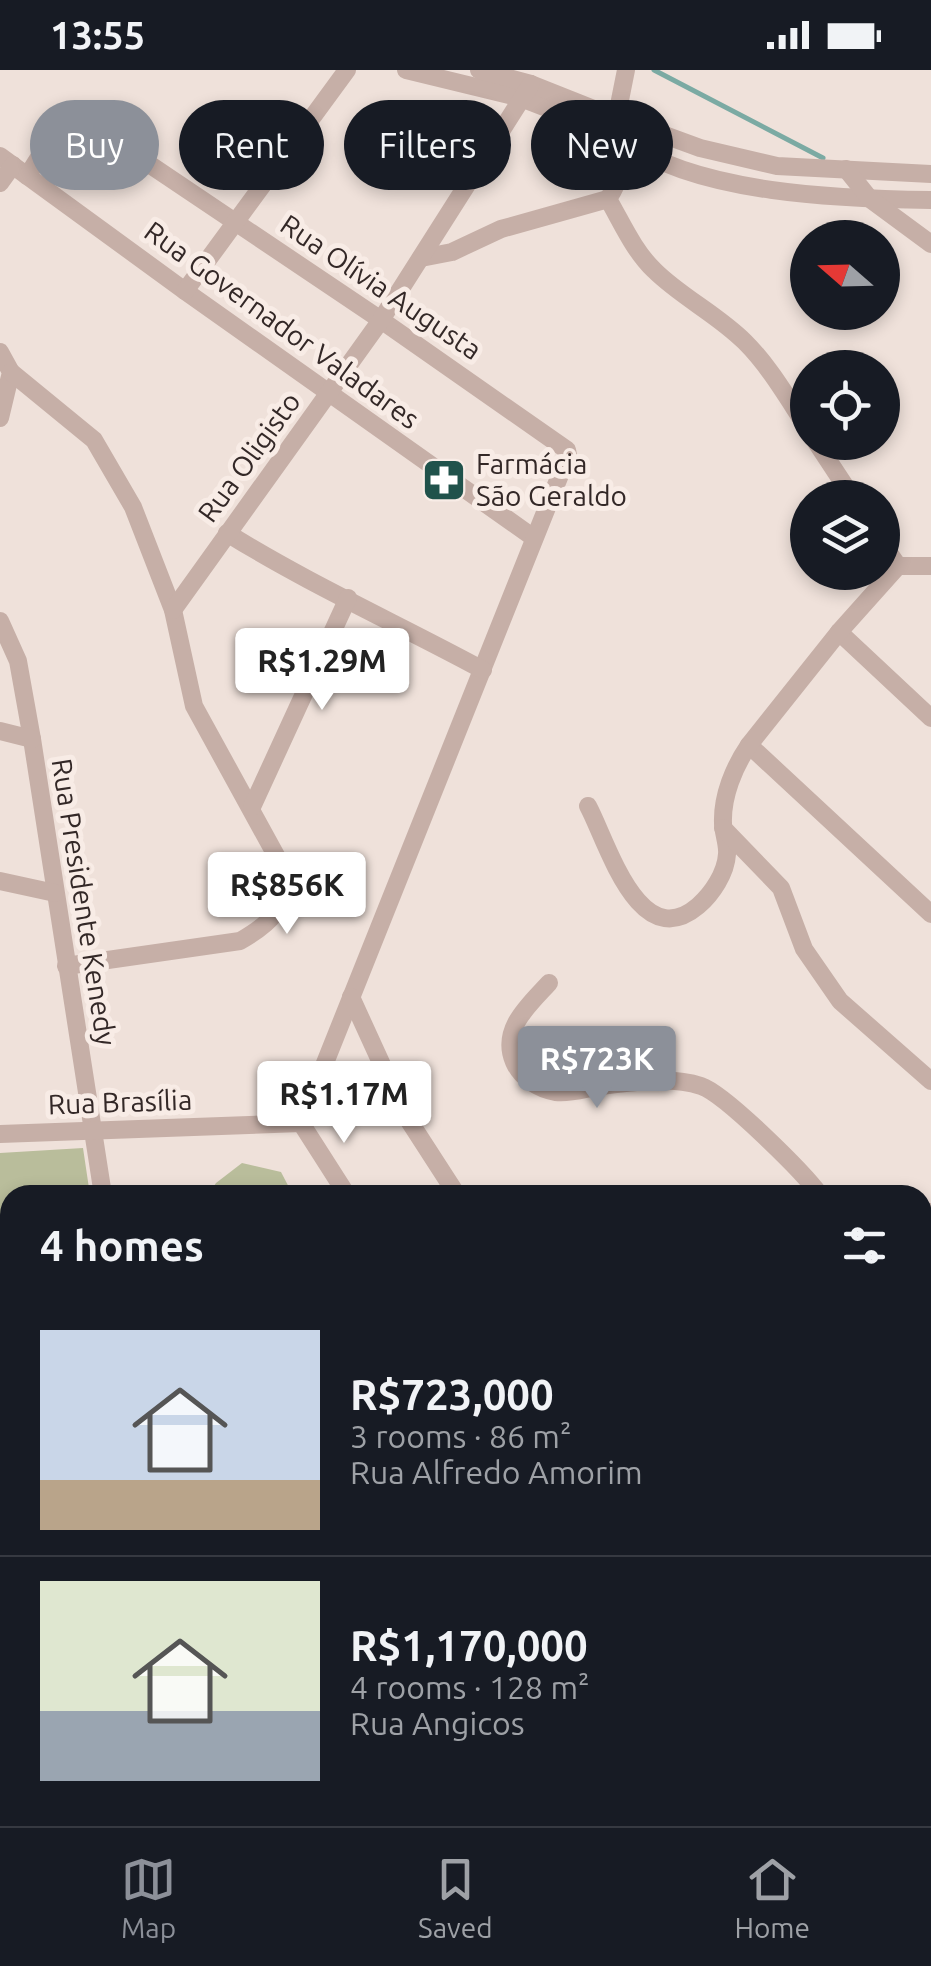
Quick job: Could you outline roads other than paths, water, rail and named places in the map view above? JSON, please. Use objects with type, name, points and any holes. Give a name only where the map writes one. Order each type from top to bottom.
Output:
[{"type":"street","points":[[184,291],[347,70]]},
{"type":"street","points":[[406,70],[526,91]]},
{"type":"street","points":[[479,70],[549,100]]},
{"type":"street","points":[[620,100],[626,70]]},
{"type":"street","name":"Rua Oligisto","points":[[174,610],[382,320],[526,91]]},
{"type":"street","name":"Rua Olívia Augusta","points":[[13,165],[64,125],[82,119],[382,320],[567,450],[568,456],[534,538]]},
{"type":"street","points":[[673,141],[778,166],[931,174]]},
{"type":"street","points":[[673,164],[782,192],[931,200]]},
{"type":"street","points":[[0,183],[13,165]]},
{"type":"street","name":"Rua Governador Valadares","points":[[13,165],[534,538]]},
{"type":"street","points":[[846,169],[870,199],[931,244]]},
{"type":"street","points":[[421,258],[452,252],[502,229],[608,199],[614,190]]},
{"type":"street","points":[[608,199],[641,256],[656,273],[711,312],[747,344],[790,402]]},
{"type":"street","points":[[0,352],[11,372],[94,440],[133,507],[174,610],[194,706],[284,870],[286,891],[280,907],[265,927],[240,940],[66,966]]},
{"type":"street","points":[[0,418],[11,372]]},
{"type":"street","points":[[228,533],[294,575],[348,598],[483,670]]},
{"type":"street","points":[[341,1185],[301,1124],[534,538]]},
{"type":"street","points":[[900,566],[931,566]]},
{"type":"street","points":[[588,806],[633,898],[660,916],[691,912],[711,893],[727,855],[723,828],[726,796],[737,764],[839,632],[877,590]]},
{"type":"street","points":[[252,807],[348,598]]},
{"type":"street","name":"Rua Presidente Kenedy","points":[[0,620],[18,661],[32,739],[101,1185]]},
{"type":"street","points":[[839,632],[931,718]]},
{"type":"street","points":[[0,731],[32,739]]},
{"type":"street","points":[[750,745],[931,914]]},
{"type":"street","points":[[723,828],[781,888],[804,950],[840,1001],[931,1081]]},
{"type":"street","points":[[1,882],[55,893]]},
{"type":"street","points":[[549,984],[517,1018],[510,1042],[513,1059],[523,1077],[559,1093],[677,1081],[705,1087],[746,1120],[810,1185]]},
{"type":"street","points":[[350,997],[404,1113],[451,1185]]},
{"type":"street","name":"Rua Brasília","points":[[0,1134],[301,1124]]},
{"type":"waterway","points":[[654,70],[823,158]]},
{"type":"place","name":"Farmácia São Geraldo","points":[[444,480]]}]
